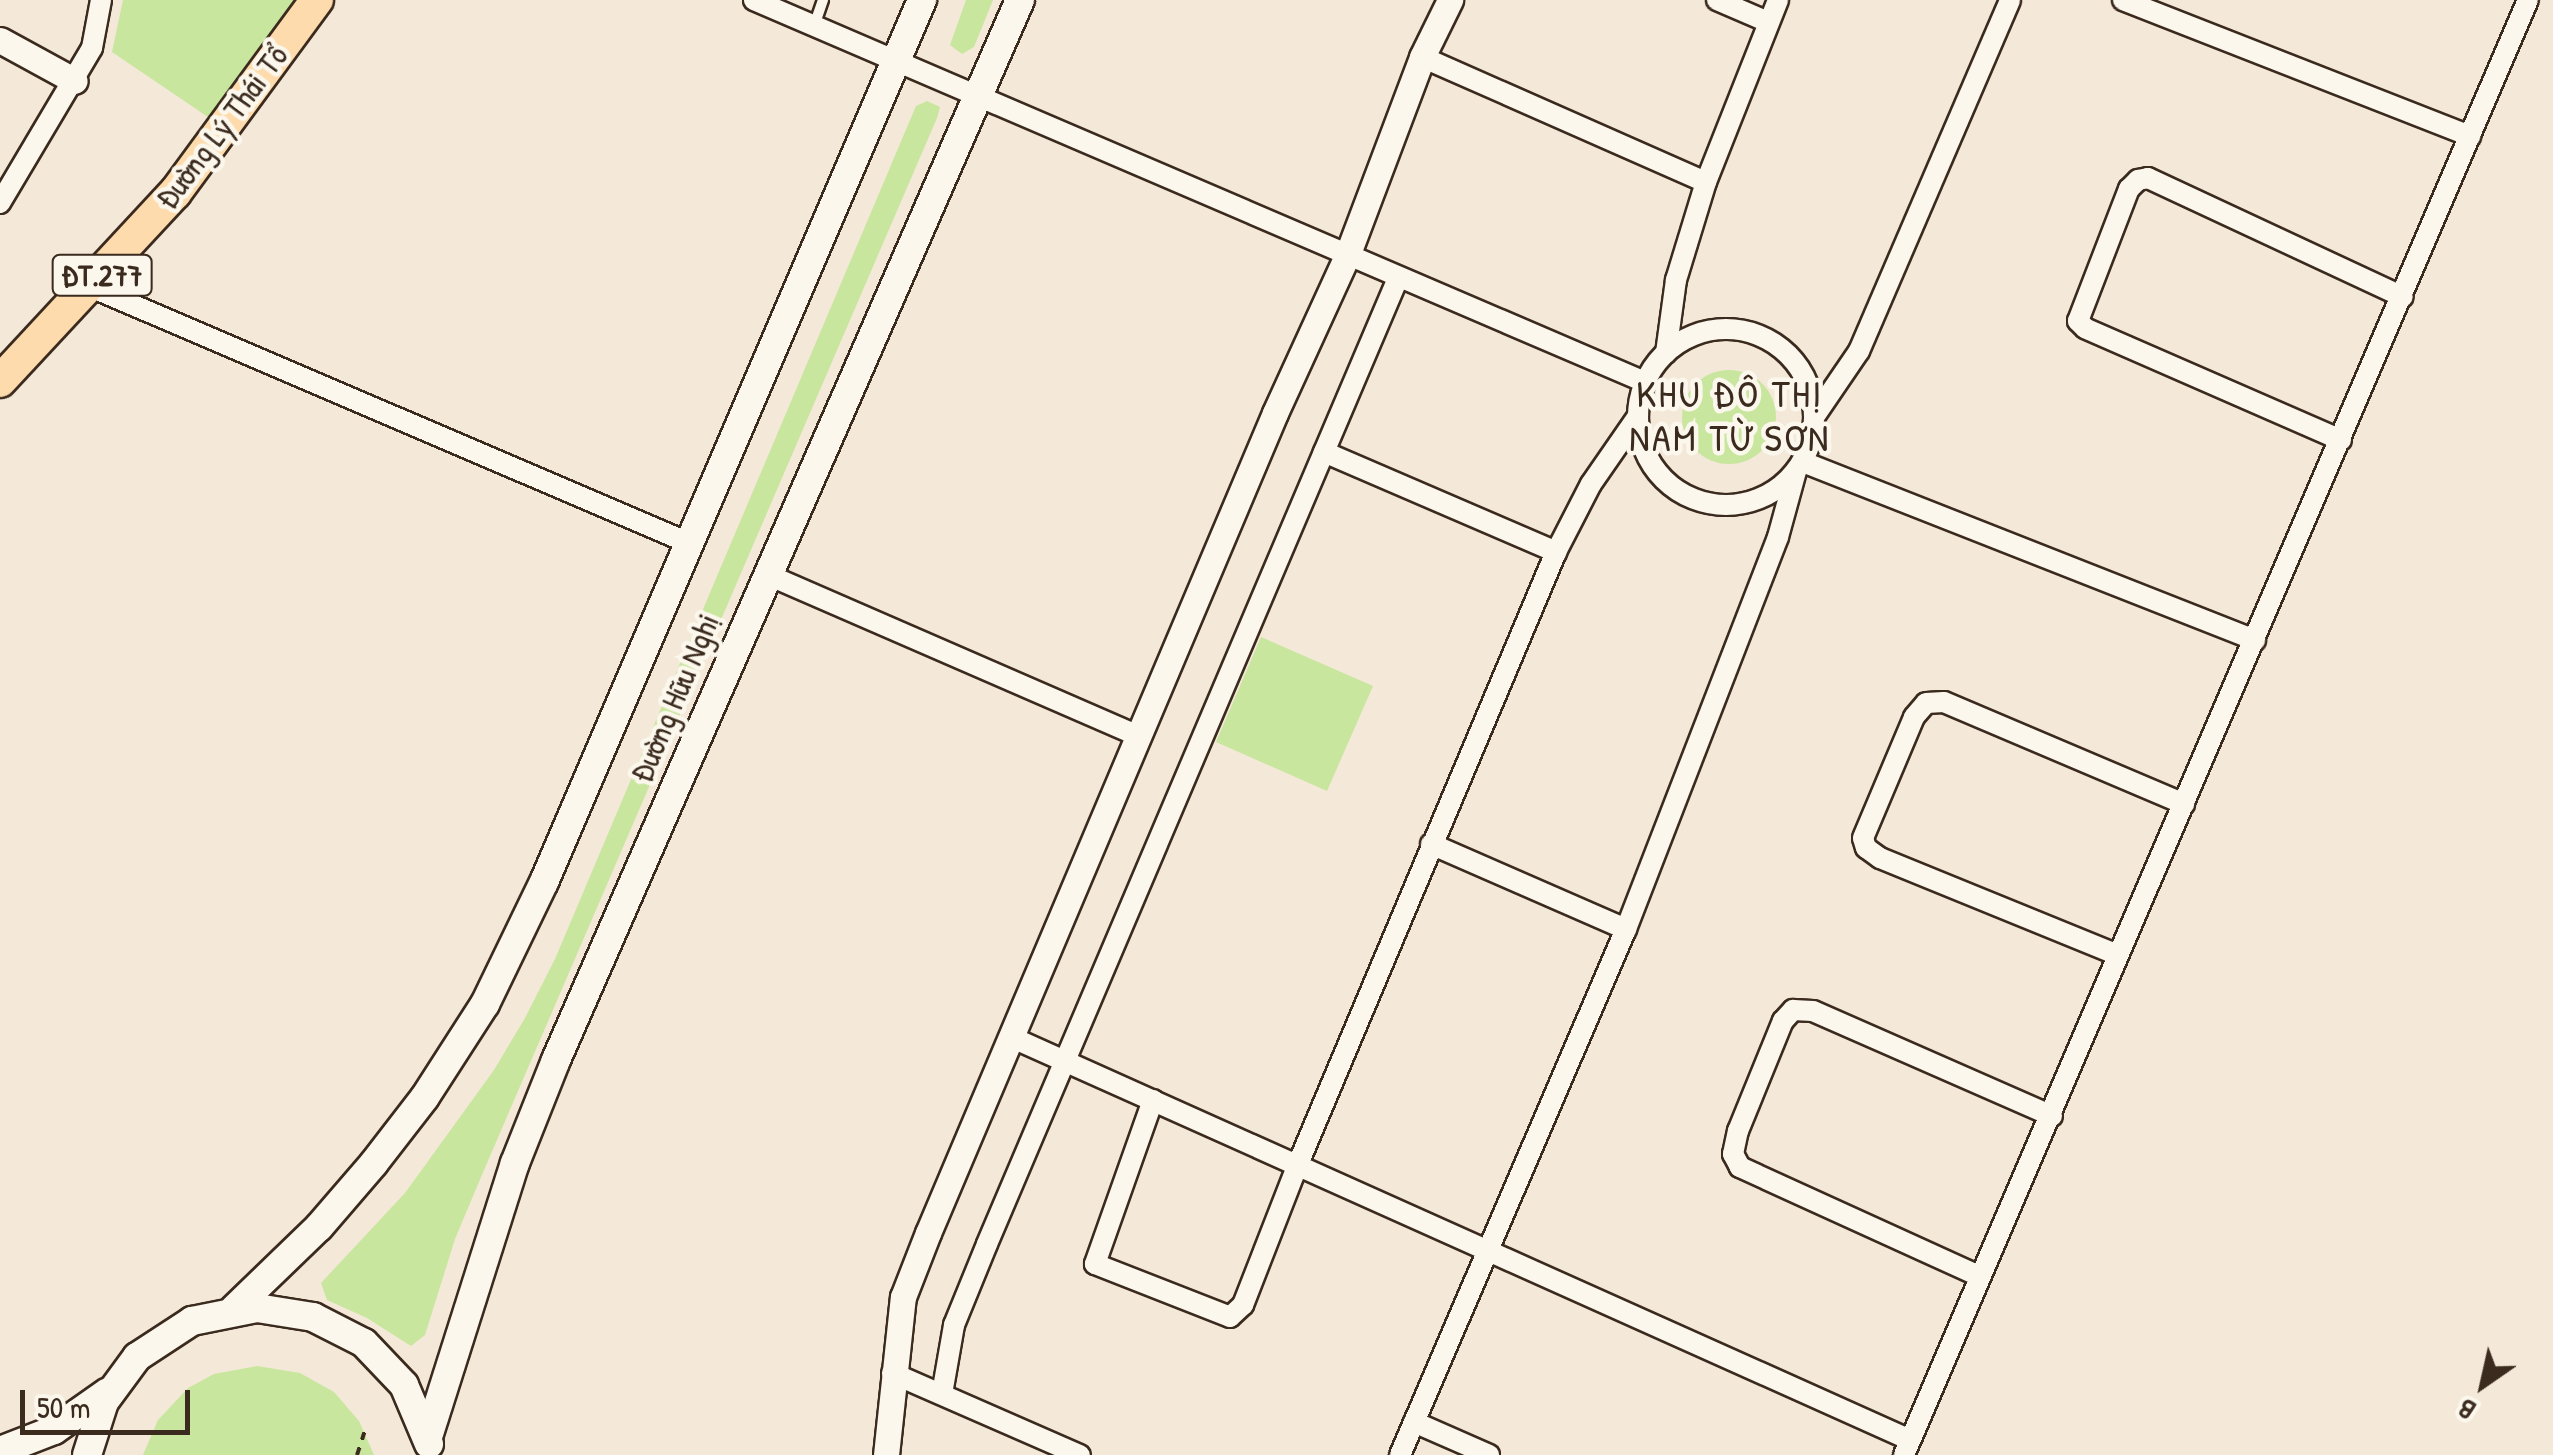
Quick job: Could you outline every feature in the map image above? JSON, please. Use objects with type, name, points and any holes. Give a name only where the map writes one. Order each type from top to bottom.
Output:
[{"type":"main road","name":"Đường Lý Thái Tổ","points":[[0,381],[175,192],[317,0]]},
{"type":"main road","name":"Đường Hữu Nghị","points":[[234,1310],[319,1227],[374,1164],[425,1098],[486,1004],[544,882],[922,0]]},
{"type":"main road","name":"Đường Hữu Nghị","points":[[430,1446],[514,1164],[766,574],[1020,0]]},
{"type":"main road","points":[[87,1455],[94,1424],[110,1391],[137,1357],[163,1336],[192,1321],[234,1310],[299,1313],[340,1328],[364,1344],[404,1385],[430,1446]]},
{"type":"main road","points":[[0,1451],[54,1430],[110,1391]]},
{"type":"street","points":[[0,203],[92,48],[101,0]]},
{"type":"street","points":[[754,0],[1645,382]]},
{"type":"street","points":[[886,1455],[903,1297],[1138,736],[1347,256],[1422,57],[1450,0]]},
{"type":"street","points":[[1717,0],[1768,22]]},
{"type":"street","points":[[1778,0],[1706,182],[1676,280],[1666,352],[1645,382],[1638,416],[1642,446],[1652,465],[1672,487],[1700,502],[1730,506],[1756,501],[1782,486],[1799,466]]},
{"type":"street","points":[[1400,1455],[1626,929],[1778,537],[1814,417],[1859,350],[2010,0]]},
{"type":"street","points":[[2123,0],[2470,136]]},
{"type":"street","points":[[1012,1038],[1298,1164],[1906,1447],[2052,1116],[2528,0]]},
{"type":"street","points":[[0,40],[75,81]]},
{"type":"street","points":[[1422,57],[1706,182]]},
{"type":"street","points":[[2341,440],[2084,328],[2078,313],[2130,188],[2138,180],[2148,178],[2403,297]]},
{"type":"street","points":[[942,1394],[954,1325],[1398,278]]},
{"type":"street","points":[[90,288],[690,543]]},
{"type":"street","points":[[1666,352],[1707,331],[1754,334],[1792,360],[1808,386],[1814,417]]},
{"type":"street","points":[[1153,1100],[1094,1264],[1230,1318],[1240,1314],[1298,1164],[1556,552],[1592,484],[1638,416]]},
{"type":"street","points":[[1324,452],[1556,552]]},
{"type":"street","points":[[1799,466],[2254,640]]},
{"type":"street","points":[[766,574],[1138,736]]},
{"type":"street","points":[[2118,955],[1880,858],[1866,848],[1864,838],[1914,717],[1926,703],[1944,702],[2184,804]]},
{"type":"street","points":[[1431,844],[1626,929]]},
{"type":"street","points":[[1980,1276],[1740,1166],[1733,1154],[1738,1131],[1782,1021],[1793,1010],[1813,1011],[2052,1116]]},
{"type":"street","points":[[892,1373],[1080,1455]]},
{"type":"street","points":[[1414,1422],[1489,1455]]},
{"type":"lane","points":[[814,26],[823,0]]},
{"type":"path","points":[[357,1455],[366,1427]]},
{"type":"green space","points":[[123,0],[296,0],[208,117],[112,52]]},
{"type":"green space","points":[[966,0],[993,0],[974,47],[962,54],[950,45]]},
{"type":"green space","points":[[927,101],[940,107],[937,118],[481,1177],[455,1239],[425,1335],[411,1346],[367,1318],[327,1300],[321,1283],[405,1193],[494,1070],[525,1018],[555,959],[916,106]]},
{"type":"green space","points":[[1729,370],[1747,374],[1762,384],[1772,399],[1776,417],[1772,435],[1762,450],[1747,460],[1729,464],[1711,460],[1696,450],[1686,435],[1682,417],[1686,399],[1696,384],[1711,374]]},
{"type":"green space","points":[[1261,637],[1373,686],[1327,791],[1216,742]]},
{"type":"green space","points":[[257,1366],[300,1373],[334,1392],[359,1421],[374,1455],[143,1455],[158,1420],[188,1388],[214,1374]]},
{"type":"district","name":"KHU ĐÔ THỊ NAM TỪ SƠN","points":[[1730,416]]}]
